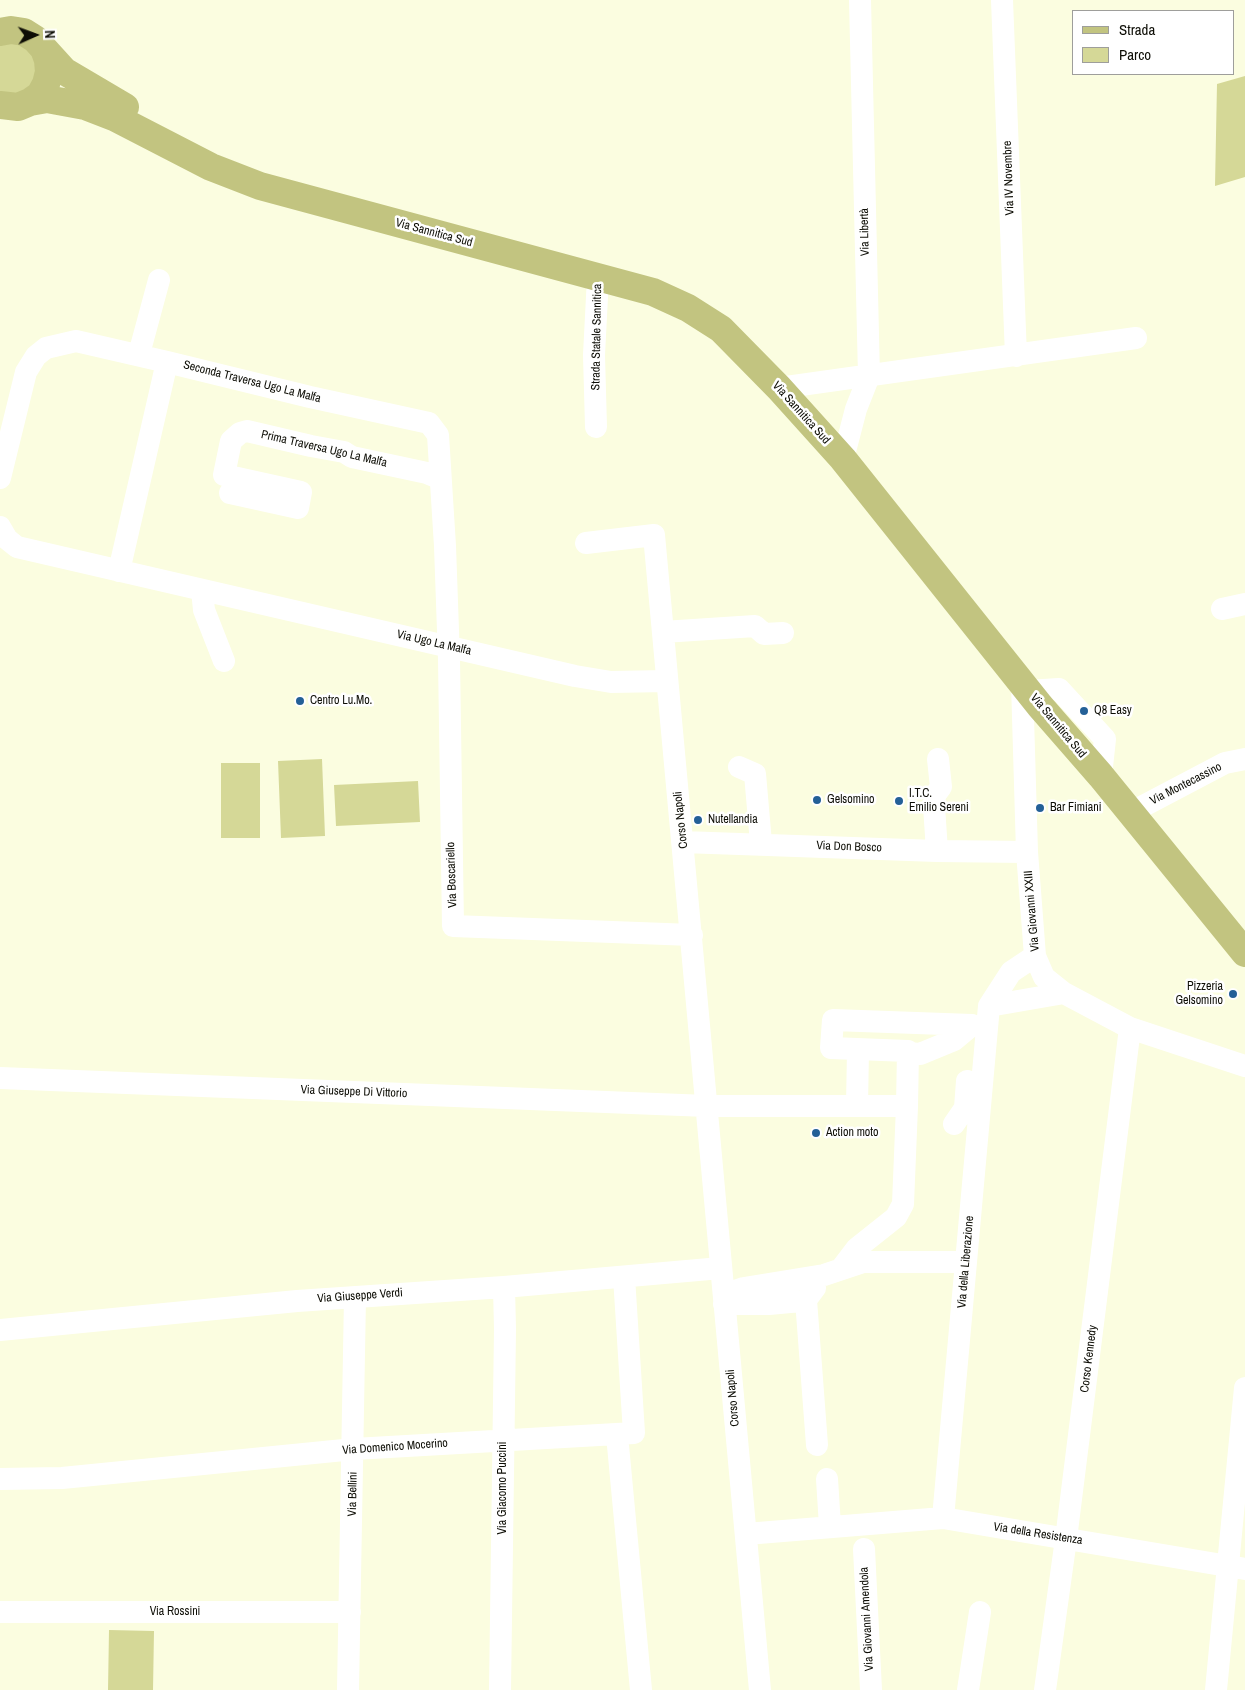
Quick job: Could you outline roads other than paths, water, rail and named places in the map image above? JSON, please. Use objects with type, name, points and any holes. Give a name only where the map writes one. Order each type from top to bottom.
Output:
[{"type":"main road","name":"Via Sannitica Sud","points":[[0,19],[64,71],[121,104],[170,144]]},
{"type":"main road","points":[[9,107],[40,95],[48,78],[48,60],[23,38]]},
{"type":"main road","name":"Via Sannitica Sud","points":[[9,107],[47,99],[85,106],[116,118],[170,144],[211,167],[260,186],[653,292],[688,308],[721,329],[779,388],[843,459],[1025,687],[1130,813],[1241,940]]},
{"type":"street","name":"Via Libertà","points":[[843,459],[856,409],[869,376],[860,0]]},
{"type":"street","name":"Via IV Novembre","points":[[1002,0],[1016,356]]},
{"type":"street","name":"Strada Statale Sannitica","points":[[596,427],[594,355],[598,277]]},
{"type":"street","points":[[139,354],[159,280]]},
{"type":"street","points":[[779,388],[1136,338]]},
{"type":"street","points":[[0,478],[26,372],[36,356],[46,348],[76,341],[167,362]]},
{"type":"street","name":"Seconda Traversa Ugo La Malfa","points":[[119,571],[167,362],[310,397],[429,423],[438,435],[439,478]]},
{"type":"street","name":"Prima Traversa Ugo La Malfa","points":[[230,493],[298,508],[302,492],[224,475],[231,442],[240,433],[247,431],[344,452],[352,457],[428,473],[439,478]]},
{"type":"street","points":[[439,478],[448,646]]},
{"type":"street","name":"Corso Napoli","points":[[586,543],[654,535],[760,1690]]},
{"type":"street","name":"Via Ugo La Malfa","points":[[4,544],[584,678],[611,682],[668,681]]},
{"type":"street","points":[[202,590],[204,610],[224,661]]},
{"type":"street","points":[[1222,609],[1245,604]]},
{"type":"street","points":[[663,632],[755,626],[764,634],[784,633]]},
{"type":"street","name":"Via Boscariello","points":[[448,646],[453,926],[692,935]]},
{"type":"street","name":"Via Giovanni XXIII","points":[[1025,687],[1027,852],[1035,956],[1044,977],[1064,993],[1130,1028],[1245,1066]]},
{"type":"street","points":[[937,851],[934,806],[935,795],[941,786],[938,759]]},
{"type":"street","name":"Via Montecassino","points":[[1130,813],[1225,763],[1245,759]]},
{"type":"street","points":[[739,767],[755,774],[761,844]]},
{"type":"street","name":"Via Don Bosco","points":[[683,842],[937,851],[1027,852]]},
{"type":"street","name":"Via della Liberazione","points":[[944,1518],[989,1006],[1011,972],[1035,956]]},
{"type":"street","name":"Via della Liberazione","points":[[954,1124],[965,1108],[974,1004],[1000,971],[1011,972]]},
{"type":"street","points":[[989,1006],[1064,993]]},
{"type":"street","points":[[833,1020],[972,1025],[954,1040],[920,1054],[831,1048],[833,1020]]},
{"type":"street","points":[[724,1300],[769,1304],[806,1300],[857,1248],[896,1217],[903,1204],[907,1106],[899,1052],[891,1023]]},
{"type":"street","name":"Corso Kennedy","points":[[1044,1690],[1066,1539],[1130,1028]]},
{"type":"street","points":[[857,1106],[858,1050]]},
{"type":"street","name":"Via Giuseppe Di Vittorio","points":[[0,1078],[707,1106]]},
{"type":"street","points":[[707,1106],[907,1106]]},
{"type":"street","points":[[724,1300],[744,1288],[832,1272],[863,1262],[966,1262]]},
{"type":"street","name":"Via Giuseppe Verdi","points":[[0,1330],[355,1297],[504,1287],[721,1268]]},
{"type":"street","name":"Via Domenico Mocerino","points":[[0,1479],[62,1478],[354,1449],[504,1440],[517,1442],[634,1433],[624,1277]]},
{"type":"street","name":"Via Giacomo Puccini","points":[[500,1690],[504,1440],[504,1287]]},
{"type":"street","name":"Via Bellini","points":[[348,1690],[354,1449],[355,1297]]},
{"type":"street","points":[[806,1300],[817,1445]]},
{"type":"street","points":[[1216,1690],[1237,1567],[1245,1388]]},
{"type":"street","points":[[617,1434],[641,1690]]},
{"type":"street","points":[[826,1479],[830,1526]]},
{"type":"street","name":"Via della Resistenza","points":[[746,1534],[944,1518],[1237,1567]]},
{"type":"street","name":"Via Giovanni Amendola","points":[[864,1549],[871,1690]]},
{"type":"street","name":"Via Rossini","points":[[0,1612],[350,1612]]},
{"type":"street","points":[[968,1690],[980,1612]]},
{"type":"place","name":"Centro Lu.Mo.","points":[[300,701]]},
{"type":"place","name":"Q8 Easy","points":[[1084,711]]},
{"type":"place","name":"Gelsomino","points":[[817,800]]},
{"type":"place","name":"I.T.C. Emilio Sereni","points":[[899,801]]},
{"type":"place","name":"Bar Fimiani","points":[[1040,808]]},
{"type":"place","name":"Nutellandia","points":[[698,820]]},
{"type":"place","name":"Pizzeria Gelsomino","points":[[1233,994]]},
{"type":"place","name":"Action moto","points":[[816,1133]]}]
